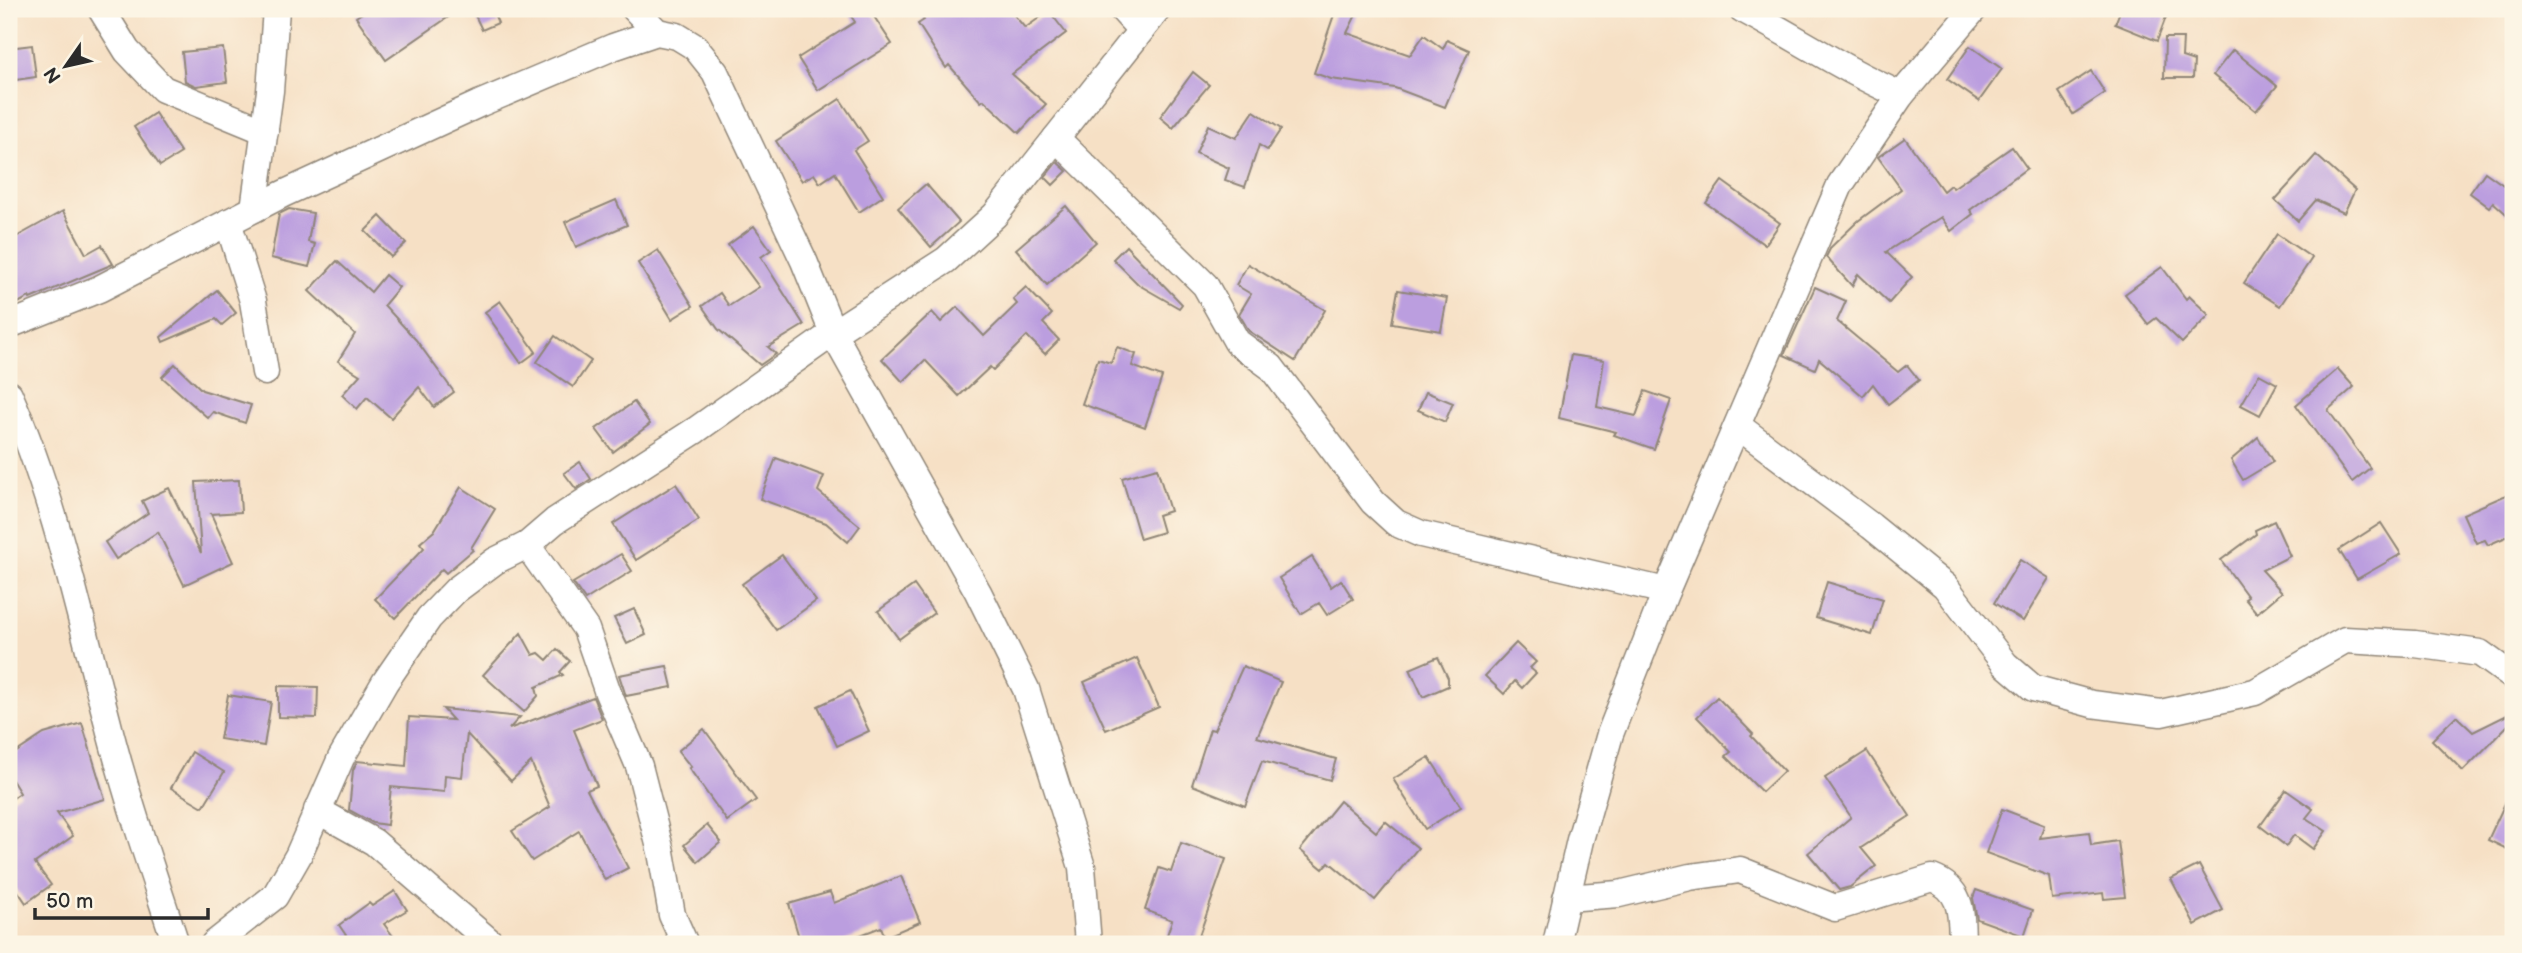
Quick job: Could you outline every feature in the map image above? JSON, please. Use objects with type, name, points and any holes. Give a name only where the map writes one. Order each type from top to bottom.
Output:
[{"type":"street","points":[[101,9],[127,51],[163,89],[265,131]]},
{"type":"street","points":[[254,209],[265,131],[276,9]]},
{"type":"street","points":[[635,9],[657,32]]},
{"type":"street","points":[[1122,9],[1141,30]]},
{"type":"street","points":[[215,944],[275,896],[298,856],[341,758],[385,682],[429,618],[456,590],[495,561],[527,545],[555,521],[696,430],[833,333],[946,260],[995,215],[1157,9]]},
{"type":"street","points":[[1742,9],[1792,35],[1865,79],[1901,95]]},
{"type":"street","points":[[1556,944],[1580,840],[1610,734],[1666,591],[1839,185],[1901,95],[1974,9]]},
{"type":"street","points":[[9,325],[99,289],[254,209],[481,103],[613,47],[657,32],[677,36],[695,47],[715,72],[804,261],[833,333],[978,592],[1026,690],[1082,867],[1088,944]]},
{"type":"street","points":[[1056,138],[1205,285],[1237,342],[1272,368],[1373,502],[1396,523],[1421,534],[1666,591]]},
{"type":"street","points":[[228,222],[253,300],[265,372]]},
{"type":"street","points":[[9,394],[46,491],[122,776],[176,944]]},
{"type":"street","points":[[1738,426],[1871,526],[1945,586],[2005,664],[2033,688],[2092,704],[2161,713],[2255,692],[2345,640],[2415,644],[2480,653],[2513,677]]},
{"type":"street","points":[[527,545],[586,629],[608,693],[639,766],[661,852],[672,915],[685,944]]},
{"type":"street","points":[[317,810],[374,842],[489,942]]},
{"type":"street","points":[[1566,898],[1619,894],[1690,877],[1740,870],[1835,908],[1932,878],[1946,883],[1955,894],[1961,919],[1962,944]]},
{"type":"building","points":[[368,9],[460,9],[386,60],[356,17]]},
{"type":"building","points":[[472,9],[492,9],[498,23],[482,30]]},
{"type":"building","points":[[846,9],[869,9],[892,44],[818,90],[798,58],[855,22]]},
{"type":"building","points":[[917,9],[1009,9],[1025,28],[1049,11],[1066,33],[1012,74],[1046,104],[1019,133],[984,100],[981,102],[949,65],[946,68],[918,24],[924,20]]},
{"type":"building","points":[[1336,9],[1359,9],[1347,33],[1410,55],[1424,35],[1443,49],[1447,40],[1469,50],[1445,107],[1395,88],[1331,79],[1314,73]]},
{"type":"building","points":[[2121,9],[2146,9],[2166,17],[2157,41],[2115,24]]},
{"type":"building","points":[[2165,38],[2183,38],[2182,57],[2194,61],[2193,78],[2164,78]]},
{"type":"building","points":[[32,45],[36,77],[9,81],[9,48]]},
{"type":"building","points":[[1970,46],[2002,69],[1979,101],[1947,79]]},
{"type":"building","points":[[223,48],[227,82],[196,86],[185,81],[182,52]]},
{"type":"building","points":[[2233,50],[2277,86],[2256,111],[2213,75]]},
{"type":"building","points":[[2091,71],[2105,93],[2073,114],[2059,92]]},
{"type":"building","points":[[1193,72],[1209,85],[1173,128],[1160,117]]},
{"type":"building","points":[[840,99],[868,141],[854,150],[883,196],[859,212],[835,173],[820,183],[814,174],[802,181],[776,141]]},
{"type":"building","points":[[1254,111],[1281,129],[1267,150],[1259,145],[1245,187],[1225,180],[1229,168],[1196,153],[1208,125],[1236,138]]},
{"type":"building","points":[[155,113],[181,153],[160,166],[134,127]]},
{"type":"building","points":[[1905,138],[1943,191],[1950,185],[1953,188],[2012,147],[2027,168],[1970,210],[1973,214],[1951,231],[1941,217],[1886,252],[1912,277],[1889,303],[1858,274],[1852,286],[1826,257],[1831,247],[1858,221],[1901,189],[1878,157]]},
{"type":"building","points":[[2316,155],[2355,190],[2344,213],[2316,200],[2298,221],[2275,200]]},
{"type":"building","points":[[1057,162],[1067,171],[1053,185],[1045,177]]},
{"type":"building","points":[[2485,172],[2513,192],[2513,220],[2493,202],[2489,207],[2470,193]]},
{"type":"building","points":[[1722,181],[1780,223],[1765,245],[1706,203]]},
{"type":"building","points":[[926,184],[959,222],[931,247],[898,208]]},
{"type":"building","points":[[616,200],[627,225],[576,247],[565,222]]},
{"type":"building","points":[[1066,206],[1096,242],[1047,285],[1016,249]]},
{"type":"building","points":[[289,209],[313,213],[308,242],[315,244],[309,267],[271,258],[279,214]]},
{"type":"building","points":[[63,211],[86,254],[102,245],[113,264],[30,299],[29,297],[9,308],[9,241]]},
{"type":"building","points":[[380,216],[406,243],[391,257],[365,231]]},
{"type":"building","points":[[754,226],[771,250],[761,257],[804,325],[768,347],[776,354],[760,365],[718,329],[702,306],[720,293],[729,306],[759,287],[728,245]]},
{"type":"building","points":[[2277,234],[2312,258],[2280,306],[2244,283]]},
{"type":"building","points":[[1126,246],[1182,304],[1179,308],[1139,285],[1113,259]]},
{"type":"building","points":[[658,250],[693,306],[672,319],[638,263]]},
{"type":"building","points":[[337,261],[371,292],[385,275],[399,287],[384,305],[416,340],[454,392],[434,407],[419,387],[391,418],[367,397],[357,409],[342,395],[360,375],[338,361],[355,334],[309,291]]},
{"type":"building","points":[[1248,264],[1325,310],[1295,361],[1249,331],[1239,314],[1251,294],[1236,285]]},
{"type":"building","points":[[2162,267],[2186,299],[2189,296],[2209,315],[2182,343],[2156,318],[2148,324],[2125,294]]},
{"type":"building","points":[[1026,287],[1052,314],[1043,323],[1059,340],[1045,354],[1027,336],[993,370],[990,367],[959,396],[925,360],[903,382],[882,359],[932,312],[941,322],[957,307],[984,336],[1017,304],[1013,299]]},
{"type":"building","points":[[1815,287],[1846,301],[1837,321],[1898,372],[1907,365],[1919,380],[1888,404],[1873,384],[1863,396],[1819,359],[1815,369],[1784,355]]},
{"type":"building","points":[[217,290],[236,313],[222,325],[216,319],[163,342],[161,337]]},
{"type":"building","points":[[1398,290],[1447,298],[1441,331],[1392,323]]},
{"type":"building","points":[[500,301],[536,352],[521,363],[485,312]]},
{"type":"building","points":[[555,336],[591,361],[573,387],[537,362]]},
{"type":"building","points":[[1117,347],[1136,354],[1132,366],[1162,377],[1145,427],[1082,404],[1098,359],[1111,363]]},
{"type":"building","points":[[1571,355],[1604,360],[1597,407],[1636,416],[1645,391],[1671,400],[1654,449],[1614,435],[1616,432],[1559,418]]},
{"type":"building","points":[[175,364],[202,390],[251,405],[245,423],[213,412],[208,418],[162,377]]},
{"type":"building","points":[[2338,369],[2354,387],[2328,410],[2370,468],[2352,482],[2296,405]]},
{"type":"building","points":[[2259,374],[2277,384],[2260,415],[2241,405]]},
{"type":"building","points":[[1426,392],[1453,403],[1445,422],[1418,410]]},
{"type":"building","points":[[634,402],[650,424],[613,452],[596,429]]},
{"type":"building","points":[[2258,437],[2273,462],[2243,480],[2231,460]]},
{"type":"building","points":[[776,458],[824,476],[818,491],[860,526],[848,542],[826,523],[760,499]]},
{"type":"building","points":[[580,462],[591,479],[576,489],[564,473]]},
{"type":"building","points":[[1157,468],[1170,511],[1158,515],[1163,532],[1140,539],[1122,478]]},
{"type":"building","points":[[239,480],[241,512],[211,514],[233,562],[184,585],[158,532],[116,559],[105,542],[148,513],[142,501],[169,488],[201,553],[196,482]]},
{"type":"building","points":[[676,484],[699,520],[636,560],[613,524]]},
{"type":"building","points":[[461,487],[495,509],[471,548],[473,550],[446,573],[442,569],[395,618],[375,599],[424,548],[420,543],[434,531]]},
{"type":"building","points":[[2513,492],[2513,534],[2488,545],[2485,540],[2476,543],[2463,514]]},
{"type":"building","points":[[2274,521],[2290,556],[2262,570],[2282,592],[2257,613],[2221,560],[2256,534],[2255,530]]},
{"type":"building","points":[[2381,523],[2401,554],[2357,579],[2339,550]]},
{"type":"building","points":[[621,554],[632,571],[585,600],[573,583]]},
{"type":"building","points":[[782,555],[816,601],[776,630],[742,584]]},
{"type":"building","points":[[1312,557],[1331,587],[1341,580],[1353,599],[1327,615],[1319,603],[1301,614],[1279,578]]},
{"type":"building","points":[[2020,560],[2049,578],[2023,621],[1994,603]]},
{"type":"building","points":[[1827,582],[1883,599],[1872,635],[1816,618]]},
{"type":"building","points":[[914,585],[934,613],[899,639],[878,611]]},
{"type":"building","points":[[634,609],[646,635],[627,644],[614,618]]},
{"type":"building","points":[[521,633],[533,655],[539,653],[547,660],[557,649],[570,661],[560,672],[563,675],[536,687],[538,696],[524,712],[483,675]]},
{"type":"building","points":[[1516,643],[1536,662],[1530,668],[1536,673],[1522,688],[1515,681],[1504,694],[1485,676]]},
{"type":"building","points":[[1438,657],[1448,678],[1448,686],[1423,697],[1410,669]]},
{"type":"building","points":[[1137,658],[1159,707],[1106,730],[1084,682]]},
{"type":"building","points":[[667,666],[672,687],[626,696],[619,675]]},
{"type":"building","points":[[1243,666],[1281,682],[1257,737],[1336,759],[1330,780],[1262,761],[1245,806],[1192,785],[1210,729],[1214,730]]},
{"type":"building","points":[[278,686],[318,687],[317,718],[278,717]]},
{"type":"building","points":[[850,691],[869,731],[837,746],[818,706]]},
{"type":"building","points":[[228,695],[271,702],[264,746],[220,739]]},
{"type":"building","points":[[593,697],[602,719],[574,730],[597,786],[587,790],[628,868],[605,880],[579,831],[532,861],[512,831],[550,807],[531,762],[511,781],[467,734],[462,777],[445,775],[444,792],[391,787],[387,825],[373,823],[349,810],[353,770],[357,761],[406,766],[409,717],[453,720],[443,709],[520,717],[509,729]]},
{"type":"building","points":[[1717,697],[1784,771],[1762,792],[1726,756],[1731,752],[1697,717]]},
{"type":"building","points":[[2513,712],[2513,720],[2463,771],[2432,740],[2456,716],[2473,732]]},
{"type":"building","points":[[82,723],[105,799],[57,813],[73,836],[35,863],[51,885],[26,903],[9,878],[9,801],[20,793],[9,775],[9,757],[44,734]]},
{"type":"building","points":[[704,729],[756,800],[727,821],[678,751]]},
{"type":"building","points":[[1867,751],[1910,816],[1861,848],[1876,866],[1850,887],[1839,890],[1808,853],[1851,817],[1825,778]]},
{"type":"building","points":[[192,752],[224,772],[203,807],[171,788]]},
{"type":"building","points":[[1429,757],[1461,807],[1425,829],[1393,779]]},
{"type":"building","points":[[2513,786],[2513,852],[2488,840]]},
{"type":"building","points":[[2286,790],[2313,809],[2306,818],[2326,831],[2313,849],[2294,835],[2286,846],[2260,826]]},
{"type":"building","points":[[1340,801],[1376,832],[1385,821],[1418,848],[1375,900],[1329,862],[1323,869],[1300,850]]},
{"type":"building","points":[[2002,809],[2044,825],[2040,838],[2089,832],[2091,845],[2118,841],[2125,897],[2104,899],[2103,893],[2052,899],[2049,876],[1986,853]]},
{"type":"building","points":[[707,825],[721,842],[698,862],[684,845]]},
{"type":"building","points":[[1181,843],[1226,859],[1196,944],[1167,935],[1172,920],[1145,910],[1159,868],[1171,872]]},
{"type":"building","points":[[2199,865],[2223,910],[2195,925],[2171,879]]},
{"type":"building","points":[[901,876],[920,922],[885,937],[881,927],[837,944],[801,944],[789,904],[830,892],[834,903]]},
{"type":"building","points":[[1976,890],[2033,910],[2024,936],[1977,919],[1973,898]]},
{"type":"building","points":[[395,891],[407,910],[384,924],[399,944],[352,944],[339,925],[369,903],[372,906]]}]
